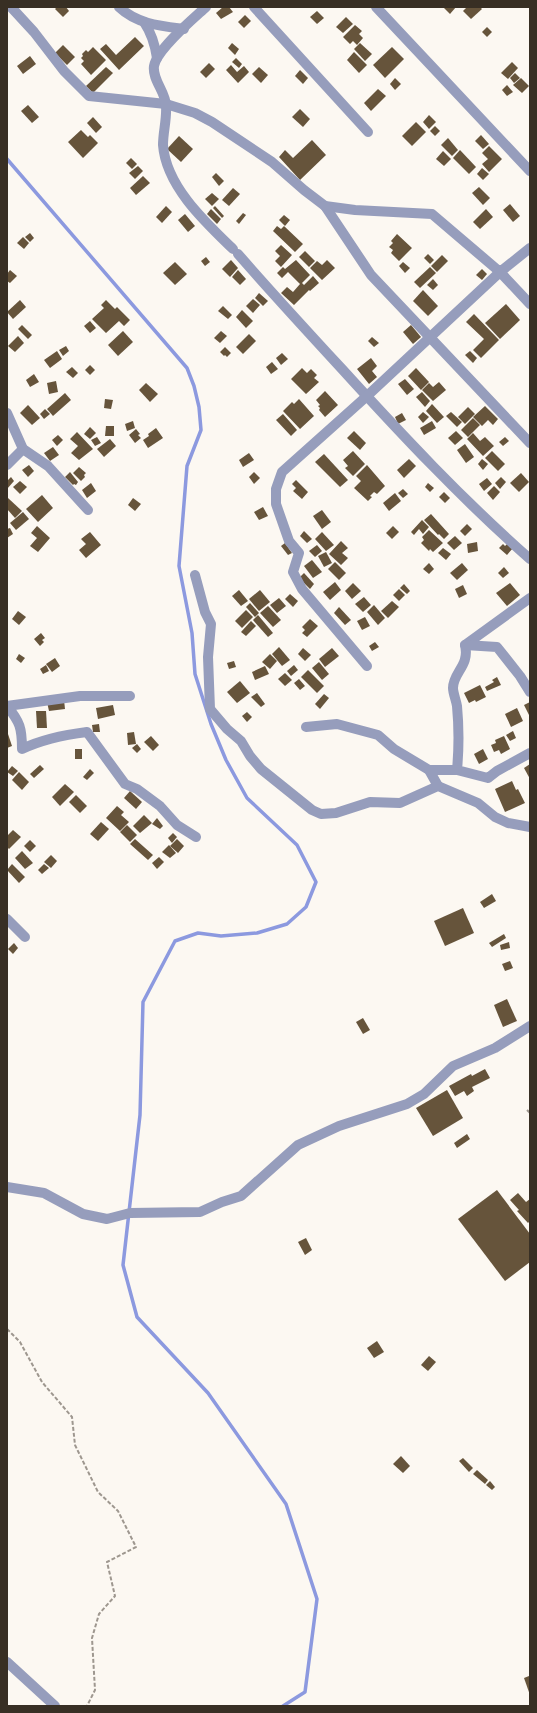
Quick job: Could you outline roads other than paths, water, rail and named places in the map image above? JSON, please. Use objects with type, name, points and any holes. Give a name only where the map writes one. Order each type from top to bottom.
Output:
[{"type":"street","points":[[11,7],[34,32],[64,71],[89,96],[166,104],[195,113],[212,122],[272,162],[304,190],[326,206],[371,275],[530,443]]},
{"type":"street","points":[[119,7],[127,15],[154,26],[184,29]]},
{"type":"street","points":[[206,7],[163,49],[154,65],[154,75],[166,104],[163,145],[167,163],[178,188],[206,224],[235,252],[393,425],[492,525],[530,559]]},
{"type":"street","points":[[254,7],[368,132]]},
{"type":"street","points":[[376,7],[530,171]]},
{"type":"street","points":[[144,22],[153,37],[157,58]]},
{"type":"street","points":[[326,206],[355,210],[432,214],[500,272],[530,304]]},
{"type":"street","points":[[367,666],[302,589],[293,572],[299,553],[289,541],[276,504],[276,489],[282,472],[367,396],[500,272],[530,248]]},
{"type":"street","points":[[7,413],[23,449],[48,466],[88,510]]},
{"type":"street","points":[[7,465],[23,449]]},
{"type":"street","points":[[195,575],[204,612],[211,624],[208,657],[210,709],[227,729],[241,741],[250,756],[261,769],[312,810],[321,814],[336,812],[370,802],[400,804],[438,786]]},
{"type":"street","points":[[465,645],[530,598]]},
{"type":"street","points":[[465,645],[497,647],[520,676],[530,692]]},
{"type":"street","points":[[457,770],[459,742],[453,687],[465,662],[467,652],[465,645]]},
{"type":"street","points":[[7,706],[80,696],[130,696]]},
{"type":"street","points":[[7,706],[17,718],[22,732],[22,749],[39,741],[64,735],[87,732],[125,784],[137,789],[160,806],[177,824],[196,837]]},
{"type":"street","points":[[306,727],[337,724],[378,735],[394,749],[429,770],[438,786],[478,803],[495,818],[508,823],[530,827]]},
{"type":"street","points":[[429,770],[457,770],[488,778],[497,770],[530,753]]},
{"type":"street","points":[[7,919],[25,937]]},
{"type":"street","points":[[7,1187],[44,1193],[83,1214],[107,1219],[130,1213],[200,1212],[222,1202],[241,1196],[298,1145],[339,1126],[407,1104],[424,1094],[453,1066],[495,1048],[530,1026]]},
{"type":"street","points":[[7,1662],[56,1706]]},
{"type":"waterway","points":[[7,159],[187,368],[194,386],[199,407],[201,430],[187,466],[179,566],[192,633],[195,674],[211,724],[226,760],[247,798],[297,845],[316,882],[306,907],[287,924],[257,933],[221,936],[198,933],[175,941],[143,1002],[140,1115],[123,1265],[137,1317],[208,1393],[286,1504],[317,1599],[305,1692],[283,1706]]}]
